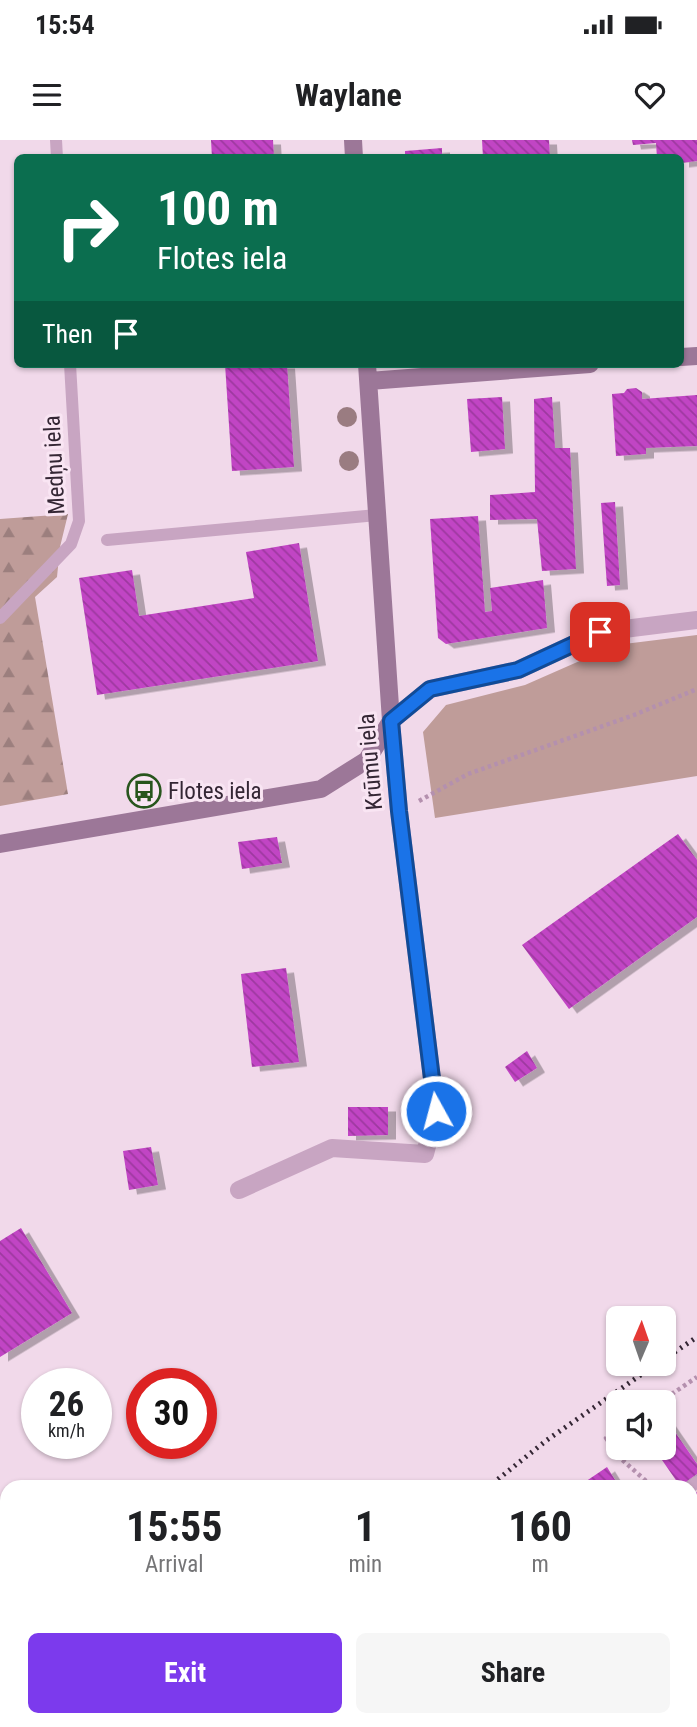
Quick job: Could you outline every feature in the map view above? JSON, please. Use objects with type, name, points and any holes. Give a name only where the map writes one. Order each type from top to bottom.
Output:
[{"type":"street","points":[[368,372],[479,368]]},
{"type":"street","name":"Krūmu iela","points":[[239,1190],[332,1148],[425,1154],[436,1111],[399,811],[368,372]]},
{"type":"street","points":[[0,844],[321,789],[367,760],[391,721],[430,689],[518,670],[600,632],[697,620]]},
{"type":"lane","name":"Medņu iela","points":[[0,618],[71,544],[79,521],[70,368]]},
{"type":"lane","points":[[107,540],[377,515]]},
{"type":"path","points":[[399,811],[468,775],[634,715],[697,689]]},
{"type":"path","points":[[676,1391],[697,1377]]},
{"type":"path","points":[[622,1460],[645,1480]]},
{"type":"green space","points":[[68,514],[60,547],[57,577],[35,597],[68,794],[0,806],[0,519]]},
{"type":"green space","points":[[697,635],[697,776],[435,818],[423,732],[446,705],[525,685],[616,645]]},
{"type":"building","points":[[211,140],[273,140],[274,154],[212,154]]},
{"type":"building","points":[[482,140],[549,140],[550,154],[483,154]]},
{"type":"building","points":[[632,140],[697,140],[697,161],[684,163],[684,154],[657,154],[656,143],[633,145]]},
{"type":"building","points":[[442,148],[442,154],[405,154],[405,151]]},
{"type":"building","points":[[225,368],[287,368],[294,467],[232,471]]},
{"type":"building","points":[[636,388],[642,392],[642,399],[697,395],[697,446],[646,448],[646,454],[616,456],[612,394]]},
{"type":"building","points":[[502,397],[505,449],[471,452],[467,399]]},
{"type":"building","points":[[552,397],[555,448],[570,448],[576,569],[542,571],[537,519],[490,520],[490,495],[535,492],[534,399]]},
{"type":"building","points":[[615,502],[620,585],[607,586],[601,503]]},
{"type":"building","points":[[478,516],[485,612],[492,611],[490,588],[543,580],[547,628],[446,644],[438,638],[430,519]]},
{"type":"building","points":[[299,543],[318,661],[97,695],[79,578],[132,570],[139,616],[254,598],[246,552]]},
{"type":"building","points":[[678,834],[697,860],[697,917],[569,1009],[522,945]]},
{"type":"building","points":[[277,837],[282,863],[242,869],[238,842]]},
{"type":"building","points":[[286,968],[299,1062],[252,1067],[241,974]]},
{"type":"building","points":[[527,1051],[537,1068],[515,1082],[505,1067]]},
{"type":"building","points":[[348,1107],[388,1107],[388,1135],[348,1136]]},
{"type":"building","points":[[151,1147],[158,1185],[129,1190],[123,1151]]},
{"type":"building","points":[[21,1228],[72,1313],[0,1357],[0,1241]]},
{"type":"building","points":[[676,1434],[697,1464],[697,1474],[688,1480],[676,1480],[662,1460],[676,1460]]},
{"type":"building","points":[[607,1467],[615,1480],[588,1480]]},
{"type":"railway","points":[[676,1351],[697,1337]]},
{"type":"railway","points":[[497,1480],[547,1440],[639,1376]]},
{"type":"place","name":"Flotes iela","points":[[144,791]]},
{"type":"route","points":[[436,1111],[399,811],[391,721],[430,689],[518,670],[600,632]]}]
